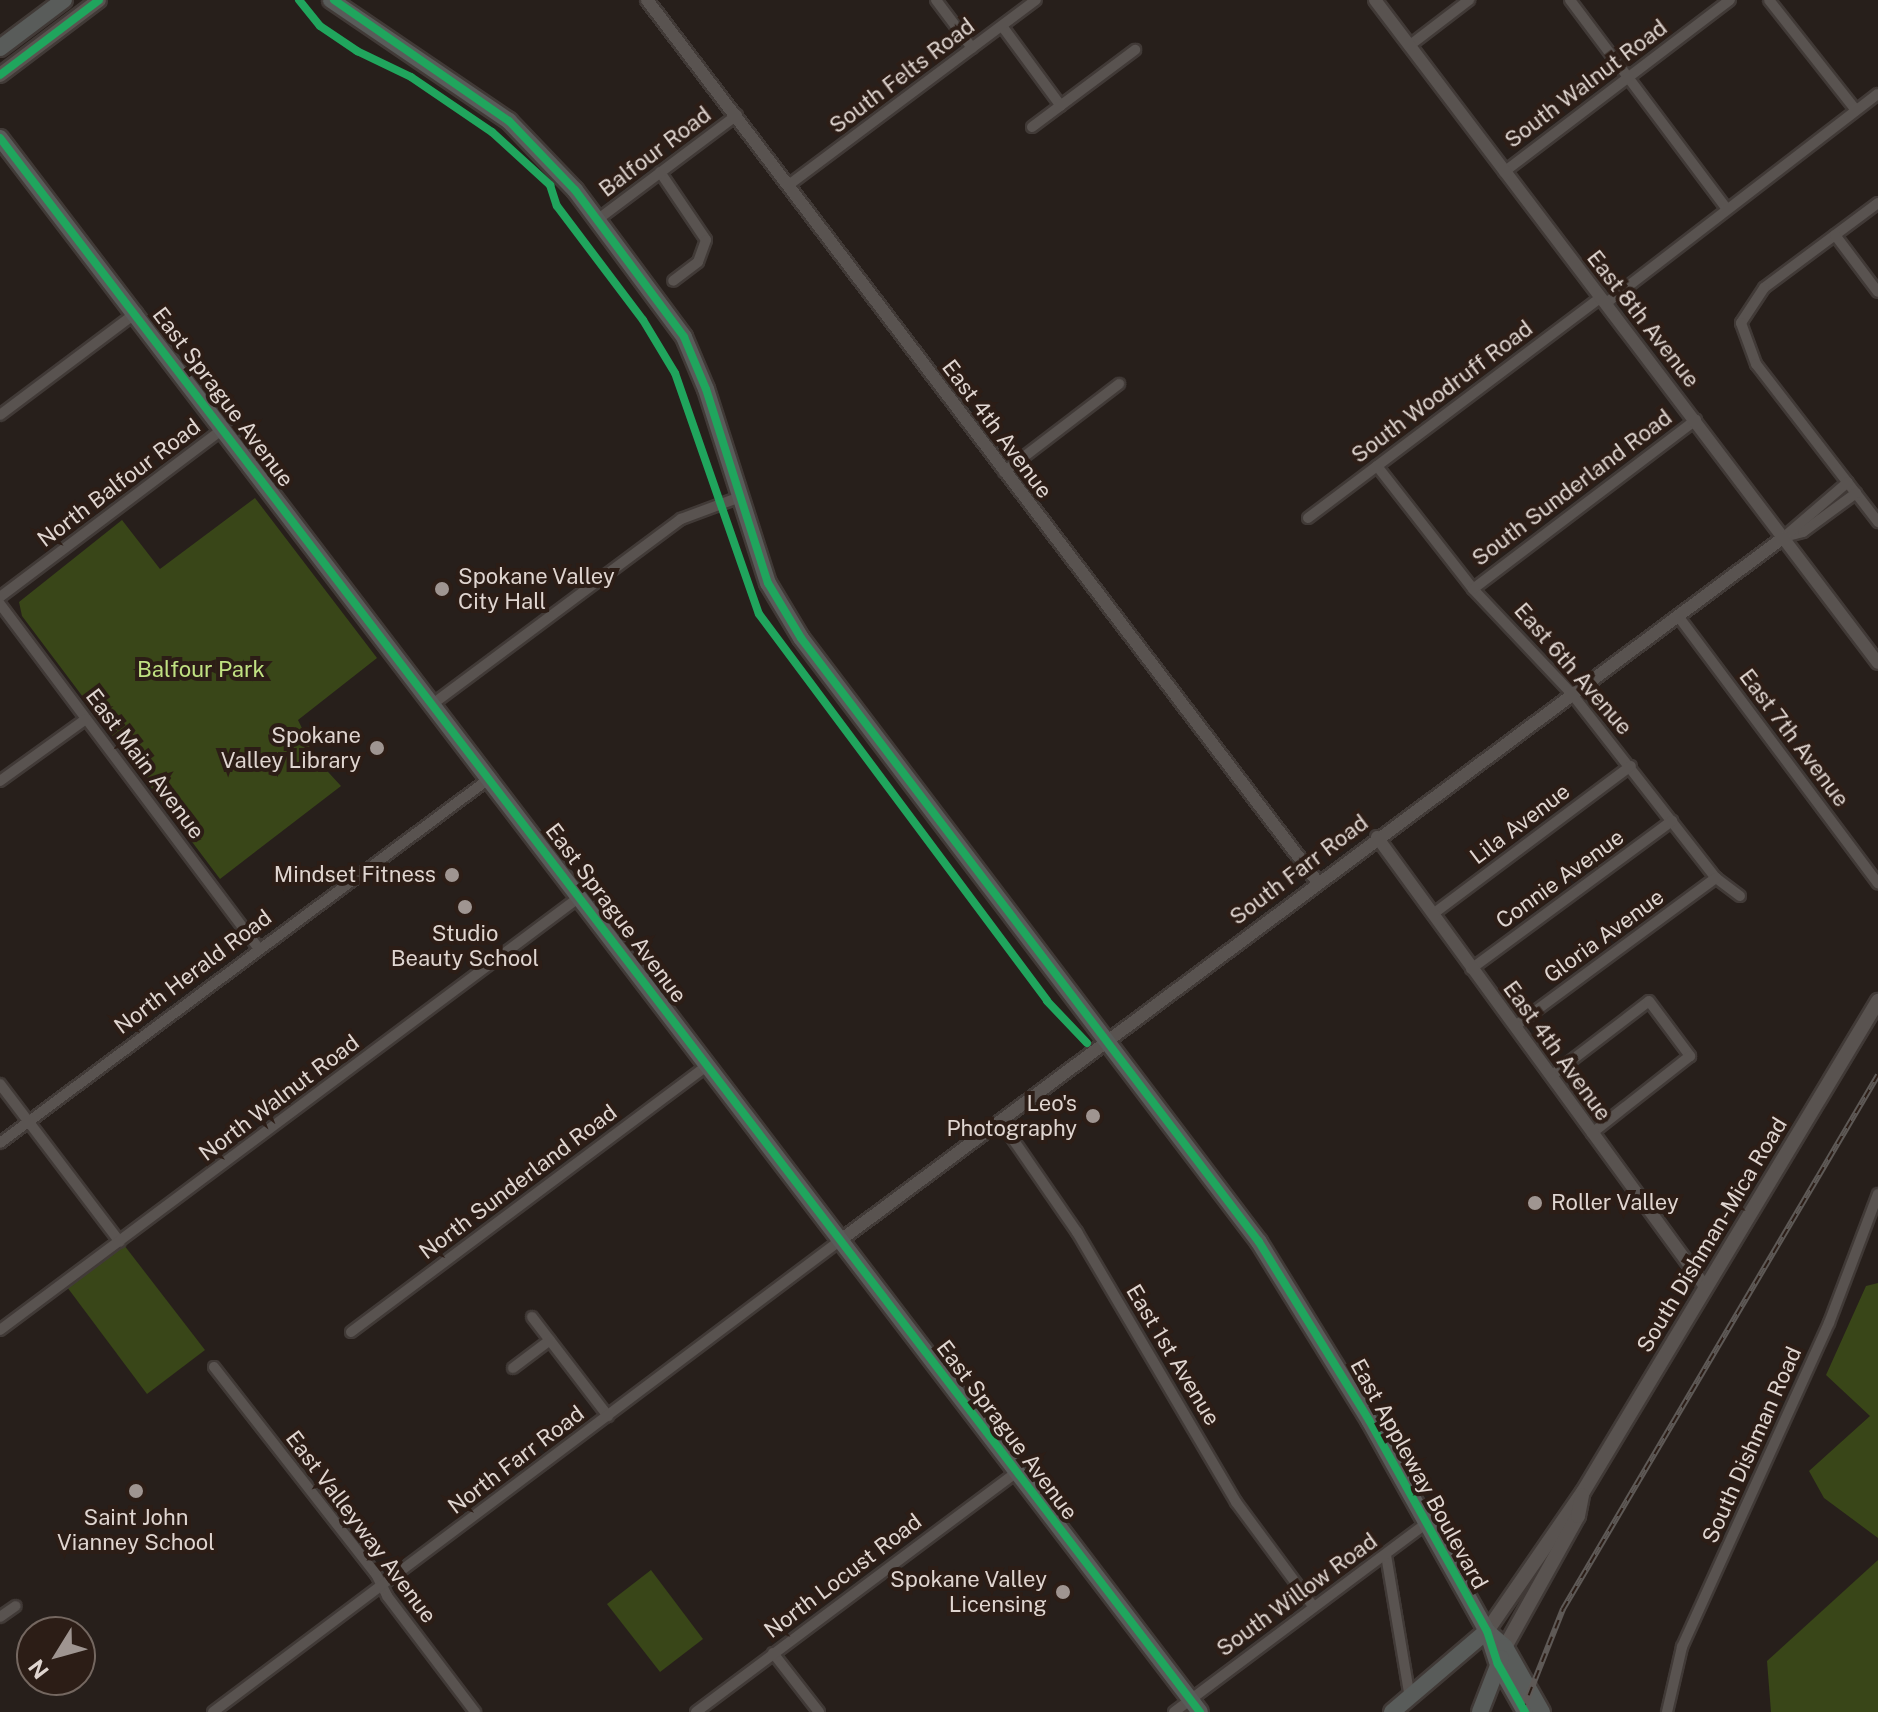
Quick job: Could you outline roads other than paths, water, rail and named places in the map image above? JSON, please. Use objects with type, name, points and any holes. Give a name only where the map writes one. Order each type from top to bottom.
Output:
[{"type":"main road","points":[[0,48],[64,0]]},
{"type":"main road","points":[[0,75],[99,0]]},
{"type":"main road","points":[[334,1],[509,121],[597,220],[684,337],[740,497]]},
{"type":"main road","name":"East Sprague Avenue","points":[[0,138],[137,312],[1195,1706]]},
{"type":"main road","name":"East Appleway Boulevard","points":[[740,497],[768,583],[801,638],[1259,1242],[1320,1335],[1487,1631],[1498,1664],[1525,1712]]},
{"type":"main road","name":"South Dishman-Mica Road","points":[[1487,1631],[1583,1492],[1878,1001]]},
{"type":"main road","name":"South Dishman-Mica Road","points":[[1505,1647],[1578,1516],[1583,1492]]},
{"type":"main road","points":[[1392,1712],[1487,1631]]},
{"type":"main road","name":"East Appleway Boulevard","points":[[1487,1631],[1505,1647],[1542,1712]]},
{"type":"main road","points":[[1480,1712],[1505,1647]]},
{"type":"street","name":"East 4th Avenue","points":[[647,0],[790,184],[1004,472],[1317,881]]},
{"type":"street","points":[[936,0],[972,48]]},
{"type":"street","name":"South Felts Road","points":[[790,184],[1036,0]]},
{"type":"street","name":"East 8th Avenue","points":[[1375,0],[1878,663]]},
{"type":"street","points":[[1409,46],[1469,0]]},
{"type":"street","points":[[1570,0],[1726,208]]},
{"type":"street","name":"South Walnut Road","points":[[1504,172],[1730,0]]},
{"type":"street","points":[[1769,0],[1856,110]]},
{"type":"street","points":[[1002,26],[1061,106]]},
{"type":"street","points":[[1032,127],[1135,50]]},
{"type":"street","name":"South Woodruff Road","points":[[1308,518],[1878,94]]},
{"type":"street","name":"Balfour Road","points":[[597,220],[737,115]]},
{"type":"street","points":[[660,172],[706,240],[698,262],[673,281]]},
{"type":"street","points":[[1878,203],[1764,288],[1741,323],[1756,364],[1878,522]]},
{"type":"street","points":[[1835,235],[1878,292]]},
{"type":"street","points":[[0,415],[137,312]]},
{"type":"street","points":[[1004,472],[1119,384]]},
{"type":"street","name":"South Sunderland Road","points":[[1473,589],[1696,420]]},
{"type":"street","name":"North Balfour Road","points":[[0,597],[223,429]]},
{"type":"street","name":"East 6th Avenue","points":[[1377,466],[1473,589],[1572,694],[1716,878],[1740,896]]},
{"type":"street","name":"South Farr Road","points":[[842,1239],[1317,881],[1784,537],[1848,482]]},
{"type":"street","name":"South Farr Road","points":[[1784,537],[1803,532],[1856,493]]},
{"type":"street","points":[[434,703],[681,519],[740,497]]},
{"type":"street","name":"East Main Avenue","points":[[0,604],[258,947]]},
{"type":"street","name":"East 7th Avenue","points":[[1678,616],[1878,883]]},
{"type":"street","points":[[0,781],[86,719]]},
{"type":"street","name":"Lila Avenue","points":[[1433,914],[1631,766]]},
{"type":"street","name":"North Herald Road","points":[[0,1143],[258,947],[490,778]]},
{"type":"street","name":"Connie Avenue","points":[[1471,969],[1672,821]]},
{"type":"street","name":"East 4th Avenue","points":[[1377,837],[1706,1288]]},
{"type":"street","name":"Gloria Avenue","points":[[1515,1026],[1716,878]]},
{"type":"street","name":"North Walnut Road","points":[[0,1330],[581,896]]},
{"type":"street","points":[[1551,1076],[1649,1001],[1690,1056],[1592,1133]]},
{"type":"street","name":"North Sunderland Road","points":[[351,1332],[709,1064]]},
{"type":"street","points":[[0,1084],[120,1242]]},
{"type":"street","name":"East 1st Avenue","points":[[1001,1122],[1077,1232],[1236,1502],[1313,1606]]},
{"type":"street","name":"South Dishman Road","points":[[1667,1712],[1679,1653],[1829,1323],[1878,1194]]},
{"type":"street","name":"North Farr Road","points":[[213,1712],[842,1239]]},
{"type":"street","points":[[532,1317],[608,1416]]},
{"type":"street","points":[[513,1368],[550,1340]]},
{"type":"street","name":"East Valleyway Avenue","points":[[214,1367],[475,1712]]},
{"type":"street","name":"North Locust Road","points":[[696,1712],[1016,1473]]},
{"type":"street","name":"South Willow Road","points":[[1174,1712],[1195,1706],[1313,1606],[1427,1523]]},
{"type":"street","points":[[1386,1555],[1410,1698]]},
{"type":"street","points":[[0,1617],[16,1606]]},
{"type":"street","points":[[773,1653],[819,1712]]},
{"type":"railway","points":[[1522,1712],[1563,1609],[1878,1075]]},
{"type":"place","name":"Spokane Valley City Hall","points":[[442,589]]},
{"type":"place","name":"Spokane Valley Library","points":[[377,748]]},
{"type":"place","name":"Mindset Fitness","points":[[452,875]]},
{"type":"place","name":"Studio Beauty School","points":[[465,907]]},
{"type":"place","name":"Leo's Photography","points":[[1093,1116]]},
{"type":"place","name":"Roller Valley","points":[[1535,1203]]},
{"type":"place","name":"Saint John Vianney School","points":[[136,1491]]},
{"type":"place","name":"Spokane Valley Licensing","points":[[1063,1592]]},
{"type":"park label","name":"Balfour Park","points":[[201,670]]}]
